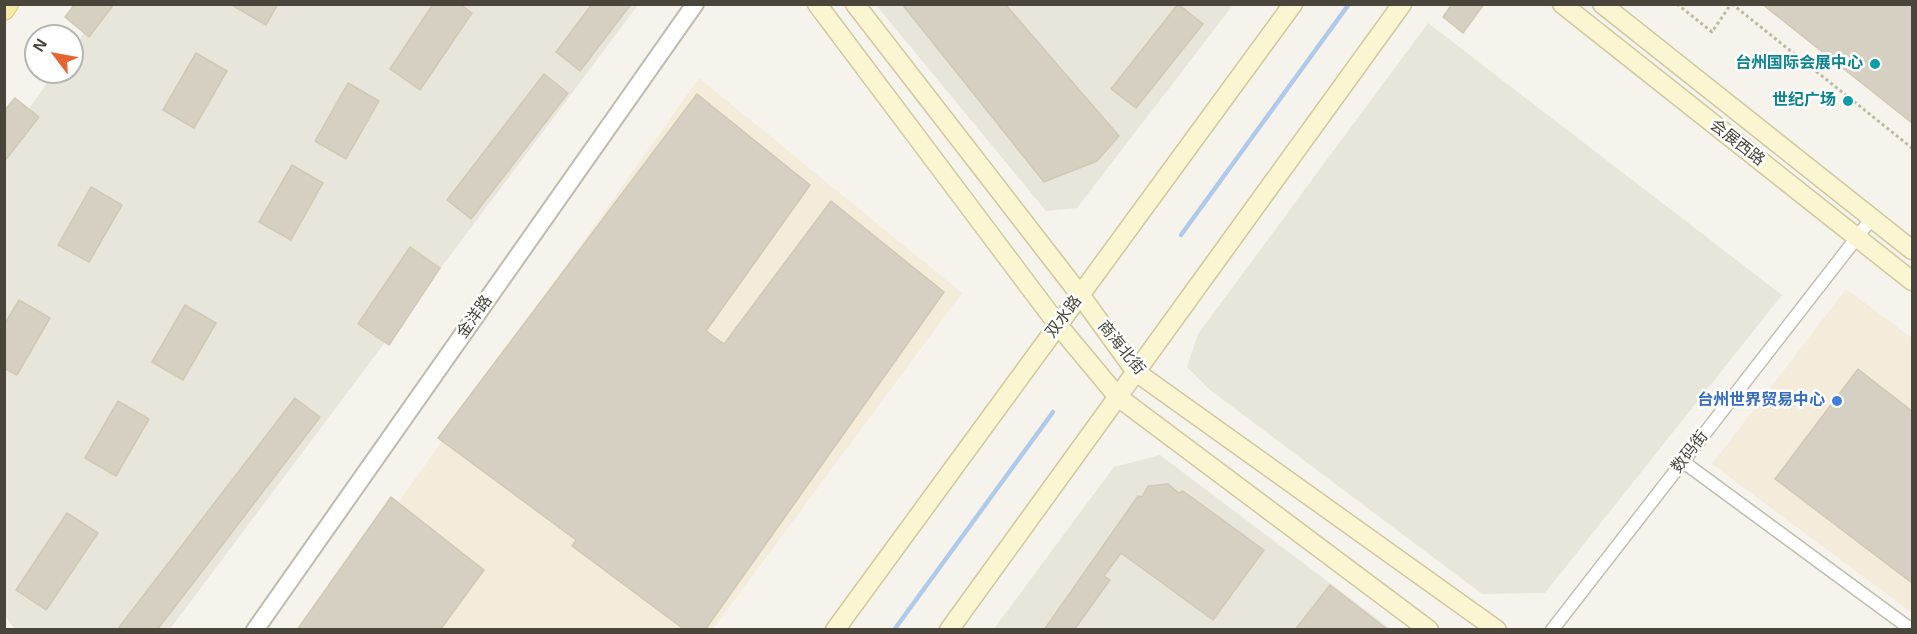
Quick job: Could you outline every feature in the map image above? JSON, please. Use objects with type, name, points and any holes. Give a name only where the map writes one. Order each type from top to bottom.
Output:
[{"type":"main road","points":[[4,10],[8,4]]},
{"type":"main road","name":"商海北街","points":[[817,4],[1058,325],[1118,397],[1429,630]]},
{"type":"main road","name":"商海北街","points":[[855,4],[1081,296],[1136,372],[1497,630]]},
{"type":"main road","name":"双水路","points":[[835,630],[1293,4]]},
{"type":"main road","points":[[949,630],[1402,4]]},
{"type":"main road","name":"会展西路","points":[[1562,4],[1912,281]]},
{"type":"main road","name":"会展西路","points":[[1602,4],[1912,250]]},
{"type":"street","name":"金洋路","points":[[255,630],[695,4]]},
{"type":"street","name":"数码街","points":[[1552,630],[1872,218]]},
{"type":"street","points":[[1682,461],[1912,630]]},
{"type":"path","points":[[1677,4],[1712,32],[1731,4],[1912,148]]},
{"type":"shaded area","points":[[104,5],[638,5],[170,629],[15,629],[5,616],[5,142],[46,84],[84,84],[84,32]]},
{"type":"shaded area","points":[[876,5],[1233,5],[1077,208],[1046,211]]},
{"type":"shaded area","points":[[1428,23],[1782,295],[1545,593],[1482,594],[1210,390],[1187,367],[1198,334]]},
{"type":"shaded area","points":[[699,78],[962,293],[713,629],[308,630]]},
{"type":"shaded area","name":"台州世界贸易中心","points":[[1846,289],[1912,338],[1912,613],[1712,464]]},
{"type":"shaded area","points":[[1160,455],[1391,629],[993,630],[1114,467]]},
{"type":"building","points":[[75,4],[114,4],[89,37],[84,33],[84,24],[73,24],[65,17]]},
{"type":"building","points":[[230,4],[278,4],[266,25]]},
{"type":"building","points":[[433,4],[460,4],[472,13],[420,90],[390,69]]},
{"type":"building","points":[[592,4],[631,4],[580,71],[556,52]]},
{"type":"building","points":[[902,4],[1005,4],[1119,136],[1097,161],[1044,182]]},
{"type":"building","points":[[1178,4],[1203,24],[1136,108],[1111,89]]},
{"type":"building","points":[[1452,4],[1484,4],[1463,33],[1443,17]]},
{"type":"building","name":"台州国际会展中心","points":[[1762,4],[1912,4],[1912,123]]},
{"type":"building","points":[[196,53],[227,71],[194,128],[163,110]]},
{"type":"building","points":[[544,74],[568,93],[471,219],[447,200]]},
{"type":"building","points":[[348,83],[379,101],[346,159],[315,141]]},
{"type":"building","points":[[697,94],[810,185],[706,331],[724,344],[831,201],[944,292],[705,630],[685,630],[572,546],[576,540],[438,438]]},
{"type":"building","points":[[15,98],[39,117],[4,162],[4,111]]},
{"type":"building","points":[[292,165],[323,183],[291,240],[259,222]]},
{"type":"building","points":[[91,187],[122,205],[89,262],[58,245]]},
{"type":"building","points":[[410,247],[440,268],[389,345],[358,324]]},
{"type":"building","points":[[19,300],[50,318],[17,375],[4,368],[4,325]]},
{"type":"building","points":[[185,305],[216,323],[183,380],[152,362]]},
{"type":"building","points":[[1858,369],[1912,411],[1912,583],[1775,479]]},
{"type":"building","points":[[295,398],[320,417],[210,561],[157,630],[117,630]]},
{"type":"building","points":[[118,401],[149,419],[116,476],[85,458]]},
{"type":"building","points":[[1168,484],[1179,493],[1183,491],[1264,550],[1213,620],[1121,553],[1104,576],[1110,580],[1074,630],[1044,630],[1138,496],[1142,497],[1148,486]]},
{"type":"building","points":[[391,497],[484,570],[440,630],[297,630]]},
{"type":"building","points":[[67,513],[98,533],[46,610],[16,590]]},
{"type":"building","points":[[1330,585],[1388,630],[1295,630]]},
{"type":"waterway","points":[[1181,235],[1349,4]]},
{"type":"waterway","points":[[894,630],[1053,412]]},
{"type":"place","name":"台州国际会展中心","points":[[1875,64]]},
{"type":"place","name":"世纪广场","points":[[1848,101]]},
{"type":"place","name":"台州世界贸易中心","points":[[1837,401]]}]
